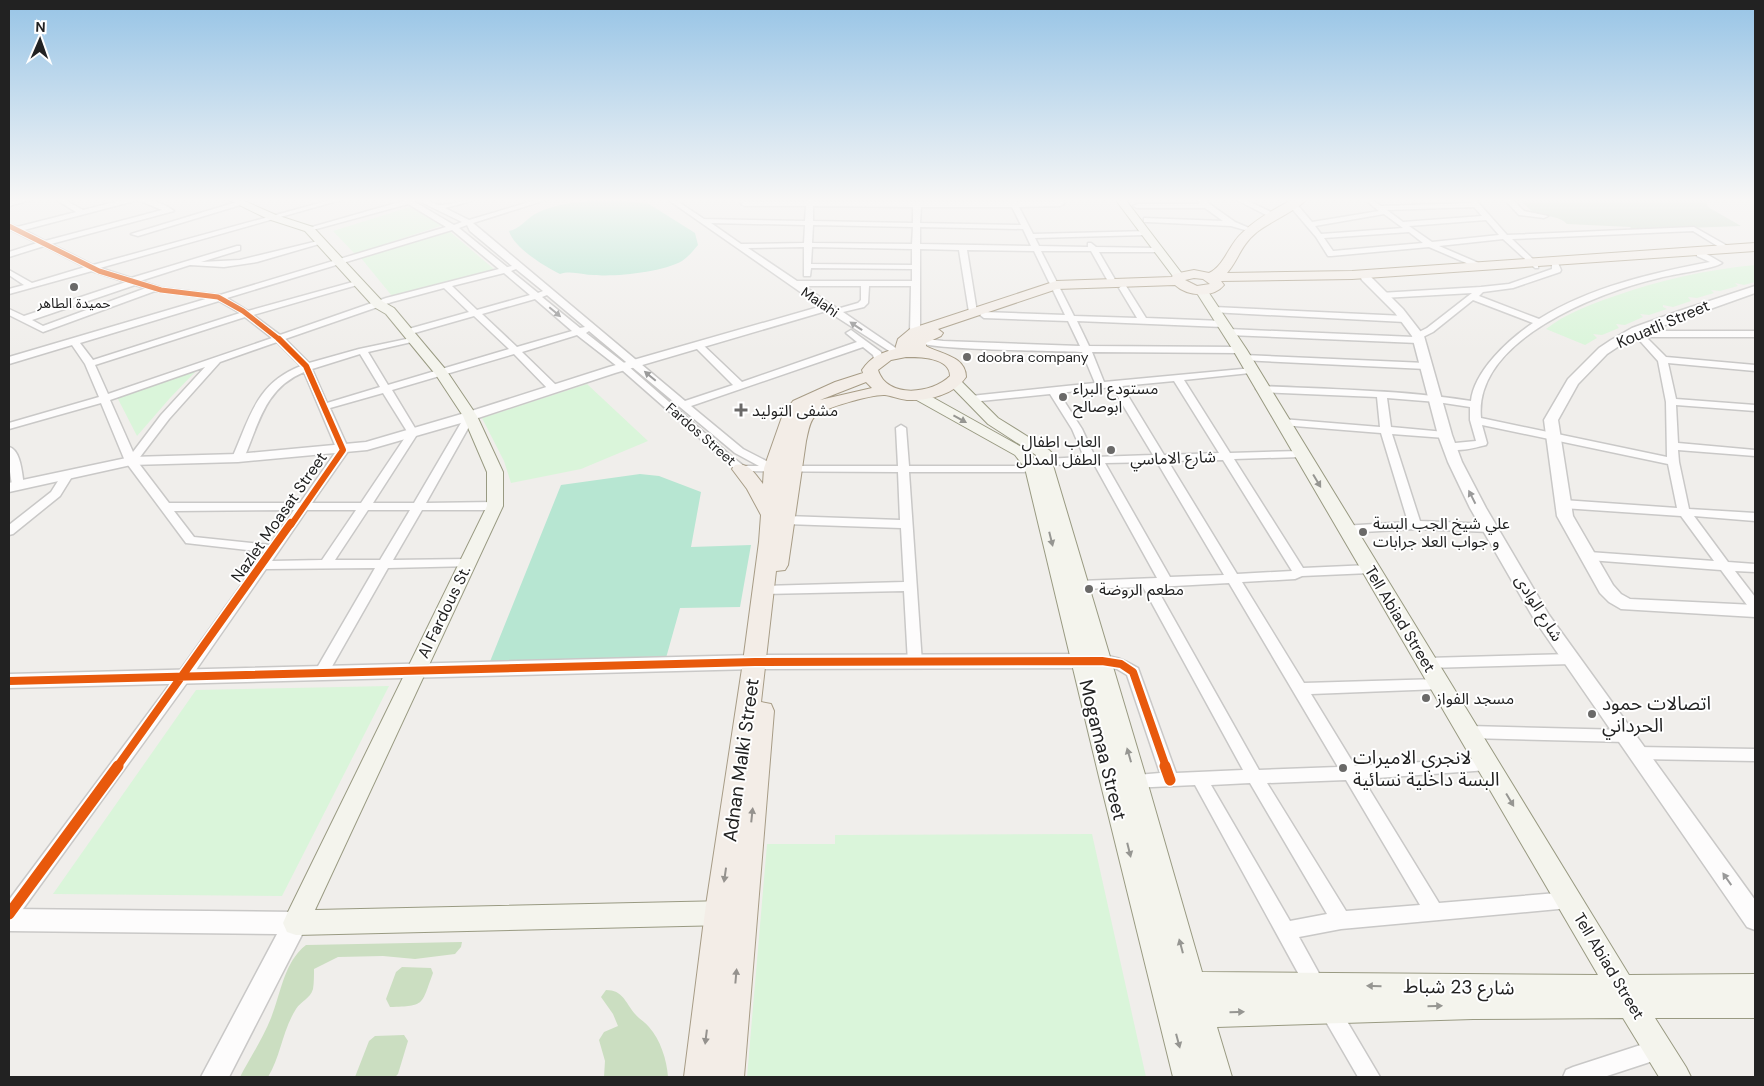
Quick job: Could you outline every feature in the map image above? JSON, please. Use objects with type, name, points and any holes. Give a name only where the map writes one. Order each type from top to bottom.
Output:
[{"type":"main road","points":[[332,250],[346,260],[360,283],[386,305]]},
{"type":"main road","points":[[336,250],[386,305]]},
{"type":"main road","points":[[1157,250],[1195,281],[1366,278],[1707,250]]},
{"type":"main road","points":[[1168,250],[1195,281]]},
{"type":"main road","points":[[1195,281],[1214,268],[1225,250]]},
{"type":"main road","points":[[1195,281],[1219,274],[1224,270],[1235,250]]},
{"type":"main road","points":[[901,353],[949,324],[1056,287],[1352,275],[1478,266],[1555,265],[1700,254],[1755,252]]},
{"type":"main road","name":"Tell Abiad Street","points":[[1195,281],[1222,322],[1676,1077]]},
{"type":"main road","name":"Al Fardous St.","points":[[296,923],[495,506],[495,472],[470,416],[441,373],[386,305]]},
{"type":"main road","points":[[878,375],[900,394],[918,395],[940,392],[954,383],[958,377],[955,365],[920,342]]},
{"type":"main road","name":"Adnan Malki Street","points":[[701,1077],[731,913],[783,468],[805,416],[817,407],[825,405],[878,375],[901,353]]},
{"type":"main road","name":"Mogamaa Street","points":[[954,383],[993,421],[1044,453],[1038,465],[1091,661],[1136,781],[1217,1077]]},
{"type":"main road","name":"Mogamaa Street","points":[[918,395],[1020,452],[1038,465],[1080,585],[1111,781],[1188,1077]]},
{"type":"main road","points":[[741,468],[778,517]]},
{"type":"main road","points":[[296,923],[731,913]]},
{"type":"main road","name":"Adnan Malki Street","points":[[727,1077],[731,913]]},
{"type":"main road","name":"شارع 23 شباط","points":[[1164,985],[1191,985],[1322,997],[1627,997],[1755,1004]]},
{"type":"main road","name":"شارع 23 شباط","points":[[1627,997],[1755,987]]},
{"type":"main road","name":"شارع 23 شباط","points":[[1171,1014],[1199,1014],[1322,997]]},
{"type":"street","points":[[9,256],[27,250]]},
{"type":"street","name":"Nazlet Moasat Street","points":[[9,914],[184,676],[343,450],[306,366],[278,338],[246,314],[218,297],[155,288],[94,268],[59,250]]},
{"type":"street","points":[[9,292],[158,250]]},
{"type":"street","points":[[9,322],[232,250]]},
{"type":"street","points":[[240,250],[255,258]]},
{"type":"street","points":[[192,263],[204,266],[222,265],[290,250]]},
{"type":"street","points":[[11,357],[74,342],[380,250]]},
{"type":"street","name":"Fardos Street","points":[[480,250],[579,332],[684,405],[739,451],[783,468]]},
{"type":"street","name":"Fardos Street","points":[[496,250],[592,328],[625,365],[728,459],[741,468],[783,468]]},
{"type":"street","name":"Malahi","points":[[737,250],[823,307],[901,353]]},
{"type":"street","name":"Malahi","points":[[744,250],[795,284],[878,354],[878,375]]},
{"type":"street","points":[[808,283],[809,250]]},
{"type":"street","points":[[916,250],[920,342],[1086,349],[1244,359],[1426,366]]},
{"type":"street","points":[[963,250],[979,314],[1143,321],[1222,322],[1405,319]]},
{"type":"street","points":[[1039,250],[1086,349],[1101,386]]},
{"type":"street","points":[[1093,250],[1143,321]]},
{"type":"street","points":[[1137,250],[1157,250]]},
{"type":"street","points":[[1329,250],[1332,254],[1379,250]]},
{"type":"street","points":[[1441,250],[1478,266]]},
{"type":"street","points":[[1518,250],[1532,264]]},
{"type":"street","points":[[1282,422],[1386,431],[1447,440],[1468,446],[1482,443],[1475,420],[1476,397],[1489,368],[1507,347],[1541,322],[1579,301],[1629,282],[1677,270],[1718,263],[1700,254]]},
{"type":"street","points":[[1383,295],[1481,290],[1510,286],[1557,270],[1555,265]]},
{"type":"street","points":[[807,266],[916,267]]},
{"type":"street","points":[[9,426],[104,399],[278,338],[446,286],[516,267]]},
{"type":"street","points":[[9,272],[32,286]]},
{"type":"street","name":"شارع الوادى","points":[[1366,278],[1405,319],[1418,338],[1447,440],[1474,501],[1544,619],[1755,919]]},
{"type":"street","points":[[90,364],[246,314],[360,283]]},
{"type":"street","points":[[795,284],[916,284]]},
{"type":"street","points":[[9,450],[13,487],[131,461],[238,458],[343,450],[367,446],[470,416],[625,365],[823,307],[862,305],[865,301],[865,284]]},
{"type":"street","points":[[446,286],[554,389]]},
{"type":"street","points":[[9,312],[43,329],[155,288]]},
{"type":"street","name":"Kouatli Street","points":[[1755,289],[1683,313],[1602,351],[1574,382],[1551,420],[1565,516],[1606,589],[1614,598],[1627,605],[1755,612]]},
{"type":"street","points":[[1222,322],[1418,338],[1481,290]]},
{"type":"street","points":[[238,458],[256,415],[271,388],[287,374],[306,366],[364,352],[476,313],[548,293]]},
{"type":"street","points":[[1473,297],[1541,322]]},
{"type":"street","points":[[625,365],[823,307]]},
{"type":"street","points":[[324,407],[592,328]]},
{"type":"street","points":[[1637,333],[1755,334]]},
{"type":"street","points":[[1637,333],[1663,360],[1671,402],[1673,462],[1684,512],[1755,606]]},
{"type":"street","points":[[74,342],[82,350],[90,364],[131,461],[190,540],[274,549]]},
{"type":"street","points":[[684,405],[866,343]]},
{"type":"street","points":[[698,345],[739,385]]},
{"type":"street","points":[[364,352],[413,433]]},
{"type":"street","points":[[971,399],[1178,379],[1244,359]]},
{"type":"street","points":[[131,461],[165,417],[216,360]]},
{"type":"street","points":[[1663,360],[1755,368]]},
{"type":"street","points":[[1178,379],[1299,572]]},
{"type":"street","points":[[1116,385],[1434,911]]},
{"type":"street","points":[[1261,388],[1435,398],[1476,405]]},
{"type":"street","points":[[1053,392],[1077,429],[1166,582]]},
{"type":"street","points":[[1382,394],[1386,431],[1415,525]]},
{"type":"street","points":[[1671,402],[1755,408]]},
{"type":"street","points":[[321,673],[470,416]]},
{"type":"street","points":[[1475,420],[1673,462]]},
{"type":"street","points":[[901,428],[915,663]]},
{"type":"street","points":[[326,564],[362,507],[413,433]]},
{"type":"street","points":[[1672,446],[1755,453]]},
{"type":"street","name":"شارع الاماسي","points":[[783,468],[903,470],[1024,469],[1038,465],[1094,461],[1301,454]]},
{"type":"street","points":[[9,532],[22,519],[56,494],[67,474]]},
{"type":"street","points":[[1563,504],[1684,512],[1753,519]]},
{"type":"street","points":[[165,507],[495,506]]},
{"type":"street","points":[[778,517],[906,524]]},
{"type":"street","points":[[1346,529],[1415,525],[1490,528]]},
{"type":"street","points":[[1589,556],[1755,568]]},
{"type":"street","points":[[262,565],[468,563]]},
{"type":"street","points":[[1080,585],[1233,579],[1295,575],[1299,572],[1370,569]]},
{"type":"street","points":[[1147,582],[1254,776],[1340,920]]},
{"type":"street","points":[[768,591],[910,586]]},
{"type":"street","points":[[1427,663],[1572,659]]},
{"type":"street","points":[[9,681],[38,682],[184,676],[760,663],[1091,661],[1121,664],[1133,672],[1170,780]]},
{"type":"street","points":[[1299,689],[1440,684]]},
{"type":"street","points":[[1469,732],[1626,736]]},
{"type":"street","points":[[1638,753],[1755,755]]},
{"type":"street","points":[[1111,781],[1200,780],[1488,764]]},
{"type":"street","points":[[1200,780],[1322,997],[1370,1077]]},
{"type":"street","points":[[1285,931],[1340,920],[1569,900]]},
{"type":"street","points":[[9,920],[296,923],[215,1077]]},
{"type":"street","points":[[1572,1077],[1659,1049]]},
{"type":"green space","points":[[351,250],[368,250],[355,254]]},
{"type":"green space","points":[[388,250],[471,250],[495,270],[392,296],[361,258]]},
{"type":"green space","points":[[523,250],[694,250],[682,261],[674,265],[652,271],[614,275],[560,274]]},
{"type":"green space","points":[[1755,265],[1755,282],[1744,285],[1735,283],[1738,286],[1720,291],[1711,290],[1714,293],[1697,298],[1688,297],[1691,301],[1673,307],[1663,305],[1667,309],[1649,315],[1640,314],[1643,317],[1625,325],[1616,324],[1619,328],[1602,335],[1593,334],[1597,338],[1585,345],[1546,329],[1569,314],[1647,286],[1701,273]]},
{"type":"green space","points":[[197,370],[170,398],[137,436],[117,397]]},
{"type":"green space","points":[[587,384],[648,441],[581,469],[511,483],[504,461],[482,418]]},
{"type":"green space","points":[[640,474],[659,476],[701,492],[691,547],[751,545],[740,607],[680,608],[666,658],[489,664],[561,485]]},
{"type":"green space","points":[[389,686],[282,896],[53,894],[196,690]]},
{"type":"green space","points":[[1092,834],[1146,1077],[747,1077],[767,844],[835,844],[835,835]]},
{"type":"green space","points":[[462,942],[461,947],[455,954],[415,959],[383,956],[338,957],[314,969],[312,992],[298,1006],[291,1017],[276,1061],[268,1077],[240,1077],[268,1025],[288,969],[306,945]]},
{"type":"green space","points":[[402,967],[431,968],[433,973],[421,1002],[410,1006],[390,1007],[386,999],[396,972]]},
{"type":"green space","points":[[606,990],[620,994],[635,1014],[653,1032],[662,1050],[668,1077],[604,1077],[605,1061],[599,1040],[604,1032],[618,1026],[613,1014],[601,997]]},
{"type":"green space","points":[[404,1035],[408,1041],[398,1074],[395,1077],[355,1077],[369,1041],[375,1036]]},
{"type":"cycle path","points":[[9,914],[184,676],[343,450],[306,366],[278,338],[243,311],[218,297],[161,290],[99,271],[56,250]]},
{"type":"cycle path","points":[[9,681],[755,662],[1102,661],[1121,664],[1133,672],[1170,780]]},
{"type":"place","name":"حميدة الطاهر","points":[[74,287]]},
{"type":"place","name":"doobra company","points":[[967,357]]},
{"type":"place","name":"مستودع البراء ابوصالح","points":[[1063,397]]},
{"type":"place","name":"مشفى التوليد","points":[[741,410]]},
{"type":"place","name":"العاب اطفال الطفل المدلل","points":[[1111,450]]},
{"type":"place","name":"علي شيخ الجب البسة و جواب العلا جرابات","points":[[1363,532]]},
{"type":"place","name":"مطعم الروضة","points":[[1089,589]]},
{"type":"place","name":"مسجد الفواز","points":[[1426,698]]},
{"type":"place","name":"اتصالات حمود الحرداني","points":[[1592,714]]},
{"type":"place","name":"لانجري الاميرات البسة داخلية نسائية","points":[[1343,768]]}]
